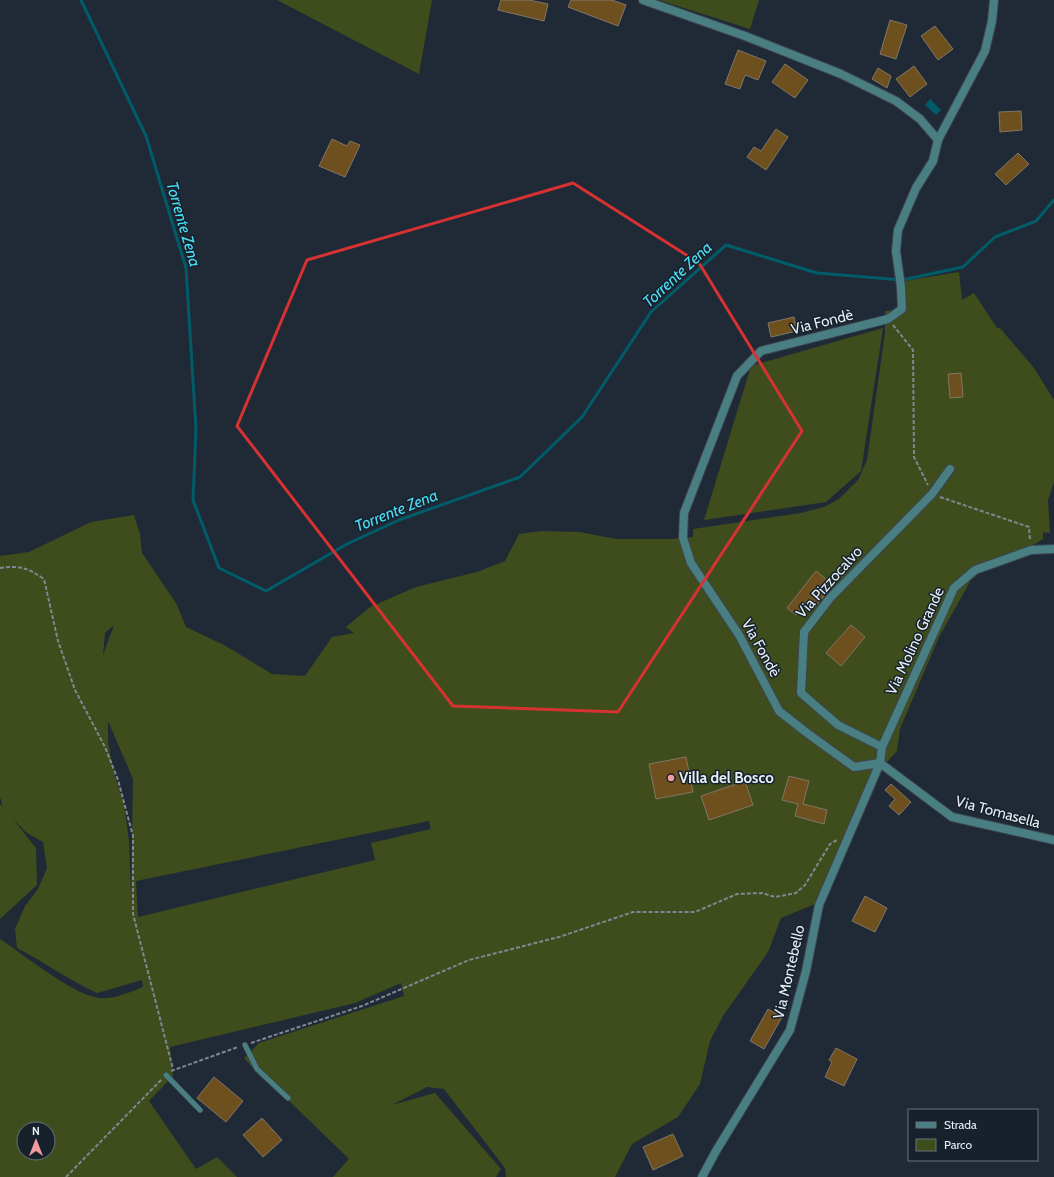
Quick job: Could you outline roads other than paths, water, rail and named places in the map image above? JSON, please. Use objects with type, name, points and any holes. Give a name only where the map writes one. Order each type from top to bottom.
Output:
[{"type":"street","points":[[643,0],[745,36],[841,74],[896,102],[920,119],[938,140]]},
{"type":"street","name":"Via Fondè","points":[[880,763],[854,767],[807,734],[779,711],[739,635],[691,564],[683,538],[684,513],[737,376],[761,351],[888,319],[902,309],[901,287],[896,251],[898,230],[916,188],[933,162],[938,140],[985,51],[992,21],[994,0]]},
{"type":"street","name":"Via Pizzocalvo","points":[[882,747],[838,724],[801,693],[804,632],[830,598],[932,494],[950,469]]},
{"type":"street","name":"Via Molino Grande","points":[[880,763],[882,747],[954,588],[975,570],[1031,550],[1054,549]]},
{"type":"street","name":"Via Montebello","points":[[702,1177],[716,1151],[790,1030],[806,971],[819,905],[880,763]]},
{"type":"street","name":"Via Tomasella","points":[[880,763],[952,817],[1054,840]]},
{"type":"lane","points":[[245,1045],[257,1069],[288,1098]]},
{"type":"lane","points":[[166,1075],[200,1110]]},
{"type":"water","points":[[930,99],[941,110],[936,115],[925,105]]},
{"type":"waterway","name":"Torrente Zena","points":[[81,0],[146,136],[186,268],[196,429],[193,500],[219,568],[266,591],[347,544],[399,520],[520,477],[582,417],[651,312],[726,245],[817,273],[902,280],[963,267],[995,237],[1036,221],[1054,200]]},
{"type":"place","name":"Villa del Bosco","points":[[671,778]]}]
